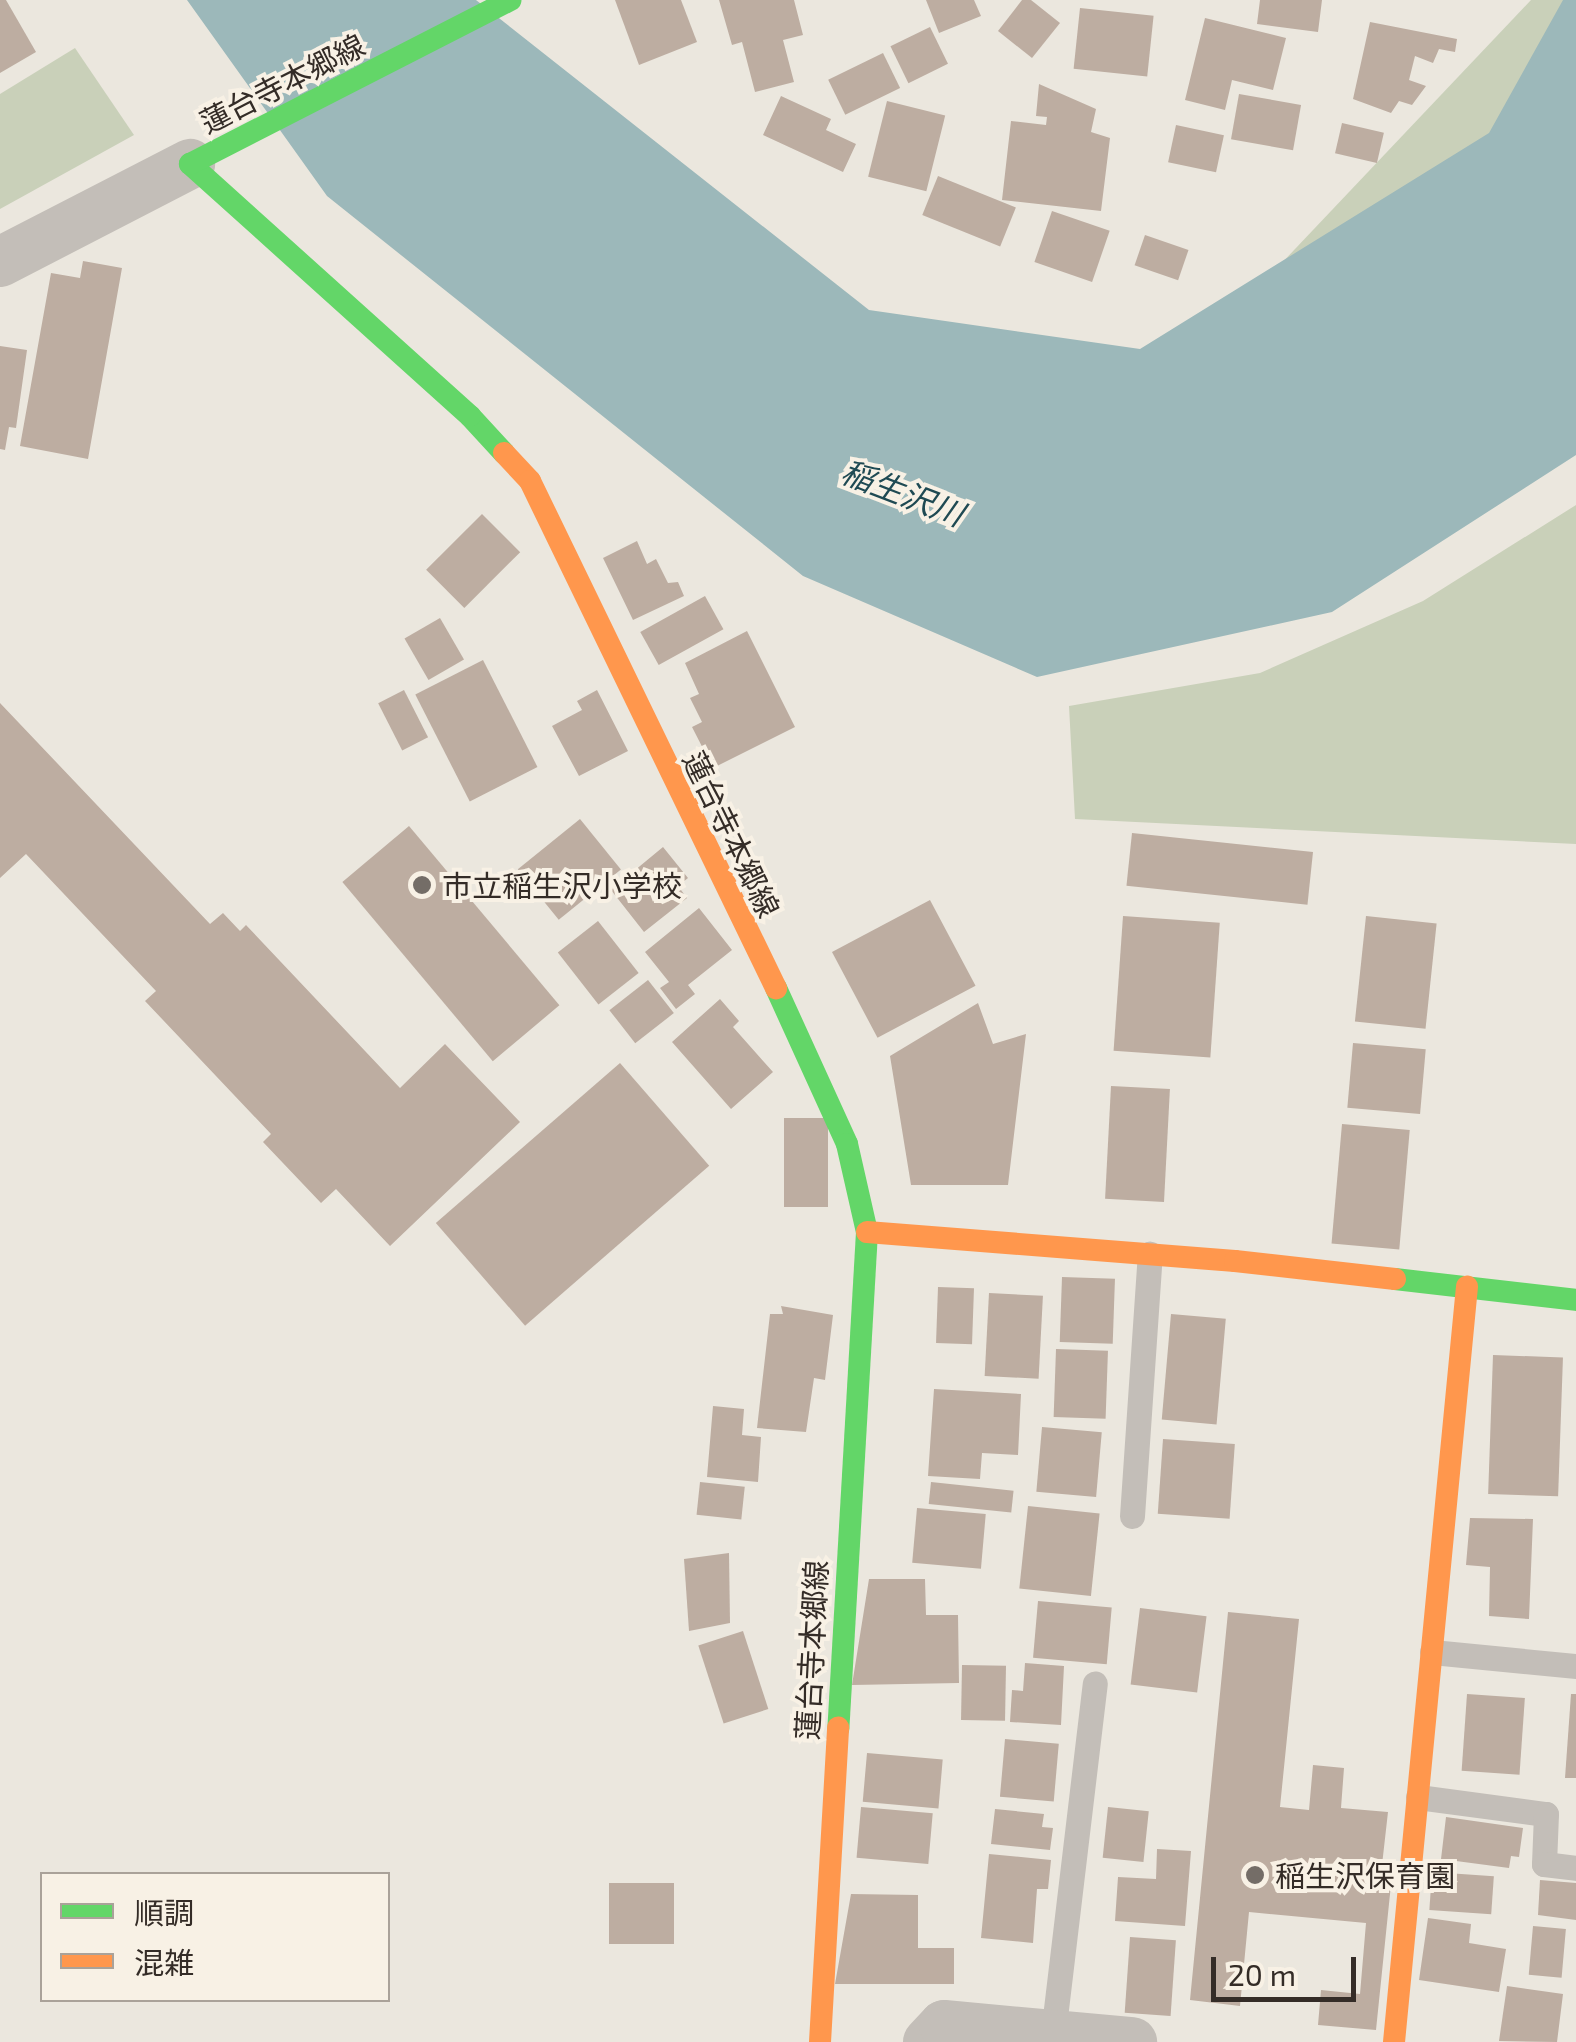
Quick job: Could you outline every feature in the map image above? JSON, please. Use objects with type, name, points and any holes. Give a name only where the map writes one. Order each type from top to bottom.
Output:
[{"type":"main road","name":"蓮台寺本郷線","points":[[508,1],[209,154],[530,481],[830,1100],[859,1184],[867,1232],[820,2042]]},
{"type":"main road","points":[[867,1232],[1150,1254],[1576,1300]]},
{"type":"main road","points":[[1394,2042],[1467,1287]]},
{"type":"street","points":[[0,262],[209,154]]},
{"type":"street","points":[[928,2042],[944,2025],[1132,2042]]},
{"type":"lane","points":[[1132,1516],[1150,1254]]},
{"type":"lane","points":[[1432,1652],[1576,1666]]},
{"type":"lane","points":[[1053,2034],[1095,1684]]},
{"type":"lane","points":[[1418,1798],[1546,1814],[1544,1864],[1576,1868]]},
{"type":"green space","points":[[1531,0],[1576,0],[1576,249],[1241,306]]},
{"type":"green space","points":[[75,48],[134,135],[0,209],[0,94]]},
{"type":"green space","points":[[1576,505],[1576,844],[1075,819],[1069,706],[1260,673],[1423,601]]},
{"type":"water","name":"稲生沢川","points":[[187,0],[476,0],[869,310],[1140,349],[1489,133],[1563,0],[1576,0],[1576,455],[1332,612],[1037,677],[803,576],[327,196]]},
{"type":"building","points":[[0,0],[6,0],[36,52],[0,73]]},
{"type":"building","points":[[615,0],[681,0],[697,42],[639,65]]},
{"type":"building","points":[[719,0],[794,0],[803,35],[783,40],[794,82],[755,92],[742,42],[732,45]]},
{"type":"building","points":[[926,0],[974,0],[981,16],[939,33]]},
{"type":"building","points":[[1022,0],[1031,0],[1060,23],[1032,58],[998,31]]},
{"type":"building","points":[[1260,0],[1322,0],[1318,32],[1257,24]]},
{"type":"building","points":[[1080,8],[1154,16],[1147,76],[1074,69]]},
{"type":"building","points":[[1205,18],[1286,38],[1273,90],[1232,80],[1225,110],[1185,100]]},
{"type":"building","points":[[1370,22],[1457,39],[1455,52],[1439,49],[1433,63],[1415,56],[1409,80],[1426,86],[1412,105],[1399,101],[1391,113],[1353,99]]},
{"type":"building","points":[[930,27],[948,64],[908,83],[890,46]]},
{"type":"building","points":[[883,53],[900,88],[845,115],[828,80]]},
{"type":"building","points":[[1039,84],[1096,109],[1091,132],[1110,138],[1101,211],[1002,200],[1011,121],[1046,125],[1047,117],[1036,116]]},
{"type":"building","points":[[1239,94],[1301,105],[1293,150],[1231,139]]},
{"type":"building","points":[[781,96],[831,119],[826,130],[856,144],[843,172],[763,135]]},
{"type":"building","points":[[887,101],[945,116],[926,191],[868,177]]},
{"type":"building","points":[[1342,123],[1384,133],[1377,163],[1335,153]]},
{"type":"building","points":[[1176,125],[1224,135],[1216,172],[1168,162]]},
{"type":"building","points":[[938,176],[1016,207],[1000,246],[922,215]]},
{"type":"building","points":[[1052,211],[1110,231],[1092,282],[1034,262]]},
{"type":"building","points":[[1145,235],[1188,250],[1178,280],[1135,265]]},
{"type":"building","points":[[83,261],[122,268],[88,459],[20,446],[51,273],[80,278]]},
{"type":"building","points":[[0,346],[27,350],[16,428],[9,427],[5,450],[0,449]]},
{"type":"building","points":[[482,514],[520,552],[464,608],[426,570]]},
{"type":"building","points":[[637,541],[647,564],[656,559],[668,583],[678,582],[684,596],[633,620],[603,558]]},
{"type":"building","points":[[705,596],[723,629],[659,665],[640,632]]},
{"type":"building","points":[[440,618],[464,660],[428,680],[404,638]]},
{"type":"building","points":[[747,631],[795,727],[713,768],[692,727],[702,722],[690,698],[699,694],[685,663]]},
{"type":"building","points":[[483,660],[537,767],[470,801],[415,695]]},
{"type":"building","points":[[404,690],[428,737],[402,750],[378,703]]},
{"type":"building","points":[[597,690],[628,751],[579,776],[552,726],[582,710],[577,701]]},
{"type":"building","points":[[0,703],[210,924],[223,913],[240,931],[246,925],[400,1088],[445,1044],[520,1122],[390,1246],[336,1189],[321,1203],[263,1142],[271,1134],[145,1001],[156,991],[26,854],[0,878]]},
{"type":"building","points":[[580,819],[621,870],[559,920],[518,869]]},
{"type":"building","points":[[409,826],[559,1005],[493,1061],[342,882]]},
{"type":"building","points":[[1132,833],[1313,852],[1307,905],[1126,886]]},
{"type":"building","points":[[663,847],[688,878],[678,886],[687,898],[644,932],[611,890]]},
{"type":"building","points":[[930,900],[976,986],[878,1038],[832,952]]},
{"type":"building","points":[[699,908],[732,950],[688,985],[695,994],[676,1009],[660,988],[669,982],[645,952]]},
{"type":"building","points":[[1123,916],[1220,923],[1210,1057],[1114,1051]]},
{"type":"building","points":[[1366,916],[1437,923],[1426,1029],[1355,1021]]},
{"type":"building","points":[[598,921],[639,973],[598,1004],[558,952]]},
{"type":"building","points":[[648,980],[674,1013],[635,1043],[609,1010]]},
{"type":"building","points":[[720,999],[739,1021],[733,1027],[773,1072],[731,1109],[672,1042]]},
{"type":"building","points":[[978,1003],[993,1044],[1026,1034],[1008,1185],[911,1185],[890,1056]]},
{"type":"building","points":[[1353,1043],[1426,1049],[1420,1114],[1347,1108]]},
{"type":"building","points":[[620,1063],[709,1166],[525,1326],[436,1223]]},
{"type":"building","points":[[1111,1086],[1170,1089],[1164,1202],[1105,1199]]},
{"type":"building","points":[[784,1118],[828,1118],[828,1207],[784,1207]]},
{"type":"building","points":[[1342,1124],[1410,1130],[1399,1249],[1332,1244]]},
{"type":"building","points":[[1062,1277],[1115,1279],[1113,1344],[1060,1342]]},
{"type":"building","points":[[938,1287],[974,1288],[972,1344],[936,1343]]},
{"type":"building","points":[[989,1293],[1043,1296],[1039,1379],[985,1376]]},
{"type":"building","points":[[781,1306],[833,1315],[825,1380],[814,1378],[806,1432],[757,1428],[770,1314],[783,1314]]},
{"type":"building","points":[[1171,1314],[1226,1319],[1217,1424],[1162,1420]]},
{"type":"building","points":[[1056,1349],[1108,1351],[1106,1419],[1054,1417]]},
{"type":"building","points":[[1493,1355],[1563,1357],[1558,1496],[1488,1494]]},
{"type":"building","points":[[934,1389],[1021,1394],[1018,1455],[982,1453],[980,1479],[928,1476]]},
{"type":"building","points":[[713,1406],[744,1409],[742,1435],[761,1437],[758,1482],[707,1477]]},
{"type":"building","points":[[1042,1427],[1102,1432],[1096,1497],[1036,1492]]},
{"type":"building","points":[[1163,1439],[1235,1444],[1230,1519],[1158,1514]]},
{"type":"building","points":[[700,1482],[745,1487],[741,1520],[697,1515]]},
{"type":"building","points":[[931,1482],[1014,1491],[1011,1513],[929,1504]]},
{"type":"building","points":[[1028,1506],[1100,1514],[1091,1596],[1019,1589]]},
{"type":"building","points":[[917,1508],[986,1514],[981,1569],[912,1563]]},
{"type":"building","points":[[1470,1518],[1533,1519],[1529,1619],[1489,1616],[1490,1567],[1466,1565]]},
{"type":"building","points":[[729,1553],[730,1623],[689,1631],[684,1559]]},
{"type":"building","points":[[869,1579],[925,1579],[926,1615],[958,1615],[959,1683],[852,1685]]},
{"type":"building","points":[[1038,1601],[1112,1607],[1107,1664],[1033,1658]]},
{"type":"building","points":[[1140,1608],[1207,1616],[1197,1693],[1131,1684]]},
{"type":"building","points":[[1228,1612],[1299,1619],[1280,1807],[1309,1810],[1313,1765],[1344,1768],[1341,1808],[1388,1812],[1382,1865],[1393,1865],[1376,2030],[1318,2025],[1321,1990],[1360,1994],[1366,1923],[1249,1912],[1240,2006],[1190,2000]]},
{"type":"building","points":[[743,1631],[768,1709],[724,1724],[698,1646]]},
{"type":"building","points":[[1025,1663],[1064,1666],[1061,1725],[1010,1722],[1012,1690],[1023,1691]]},
{"type":"building","points":[[962,1665],[1006,1666],[1005,1721],[961,1720]]},
{"type":"building","points":[[1467,1694],[1525,1698],[1519,1775],[1462,1771]]},
{"type":"building","points":[[1571,1694],[1576,1694],[1576,1778],[1565,1778]]},
{"type":"building","points":[[1005,1739],[1059,1744],[1054,1801],[1000,1797]]},
{"type":"building","points":[[867,1753],[943,1760],[938,1808],[863,1802]]},
{"type":"building","points":[[861,1807],[933,1813],[928,1864],[857,1858]]},
{"type":"building","points":[[1108,1807],[1149,1811],[1143,1862],[1103,1858]]},
{"type":"building","points":[[995,1809],[1044,1814],[1042,1827],[1053,1828],[1050,1850],[991,1844]]},
{"type":"building","points":[[1446,1817],[1523,1828],[1519,1857],[1511,1856],[1509,1868],[1441,1859]]},
{"type":"building","points":[[1157,1849],[1191,1851],[1185,1926],[1115,1921],[1118,1877],[1156,1879]]},
{"type":"building","points":[[989,1854],[1051,1860],[1048,1889],[1037,1889],[1033,1943],[981,1938]]},
{"type":"building","points":[[1432,1872],[1494,1876],[1491,1914],[1429,1910]]},
{"type":"building","points":[[1540,1880],[1576,1883],[1576,1920],[1538,1915]]},
{"type":"building","points":[[609,1883],[674,1883],[674,1944],[609,1944]]},
{"type":"building","points":[[851,1894],[918,1895],[918,1948],[954,1948],[954,1984],[835,1984]]},
{"type":"building","points":[[1428,1918],[1471,1924],[1469,1943],[1506,1949],[1499,1992],[1419,1980]]},
{"type":"building","points":[[1533,1926],[1566,1929],[1562,1978],[1529,1975]]},
{"type":"building","points":[[1130,1937],[1176,1940],[1171,2016],[1125,2013]]},
{"type":"building","points":[[1507,1986],[1563,1994],[1557,2042],[1499,2041]]},
{"type":"traffic: fast","points":[[504,453],[470,416],[190,164],[510,0]]},
{"type":"traffic: fast","points":[[776,988],[847,1144],[867,1232],[838,1728]]},
{"type":"traffic: fast","points":[[1395,1279],[1576,1300]]},
{"type":"traffic: slow","points":[[504,453],[530,481],[776,988]]},
{"type":"traffic: slow","points":[[867,1232],[1235,1261],[1395,1279]]},
{"type":"traffic: slow","points":[[1394,2042],[1467,1287]]},
{"type":"traffic: slow","points":[[820,2042],[838,1728]]},
{"type":"place","name":"市立稲生沢小学校","points":[[422,885]]},
{"type":"place","name":"稲生沢保育園","points":[[1255,1875]]}]
